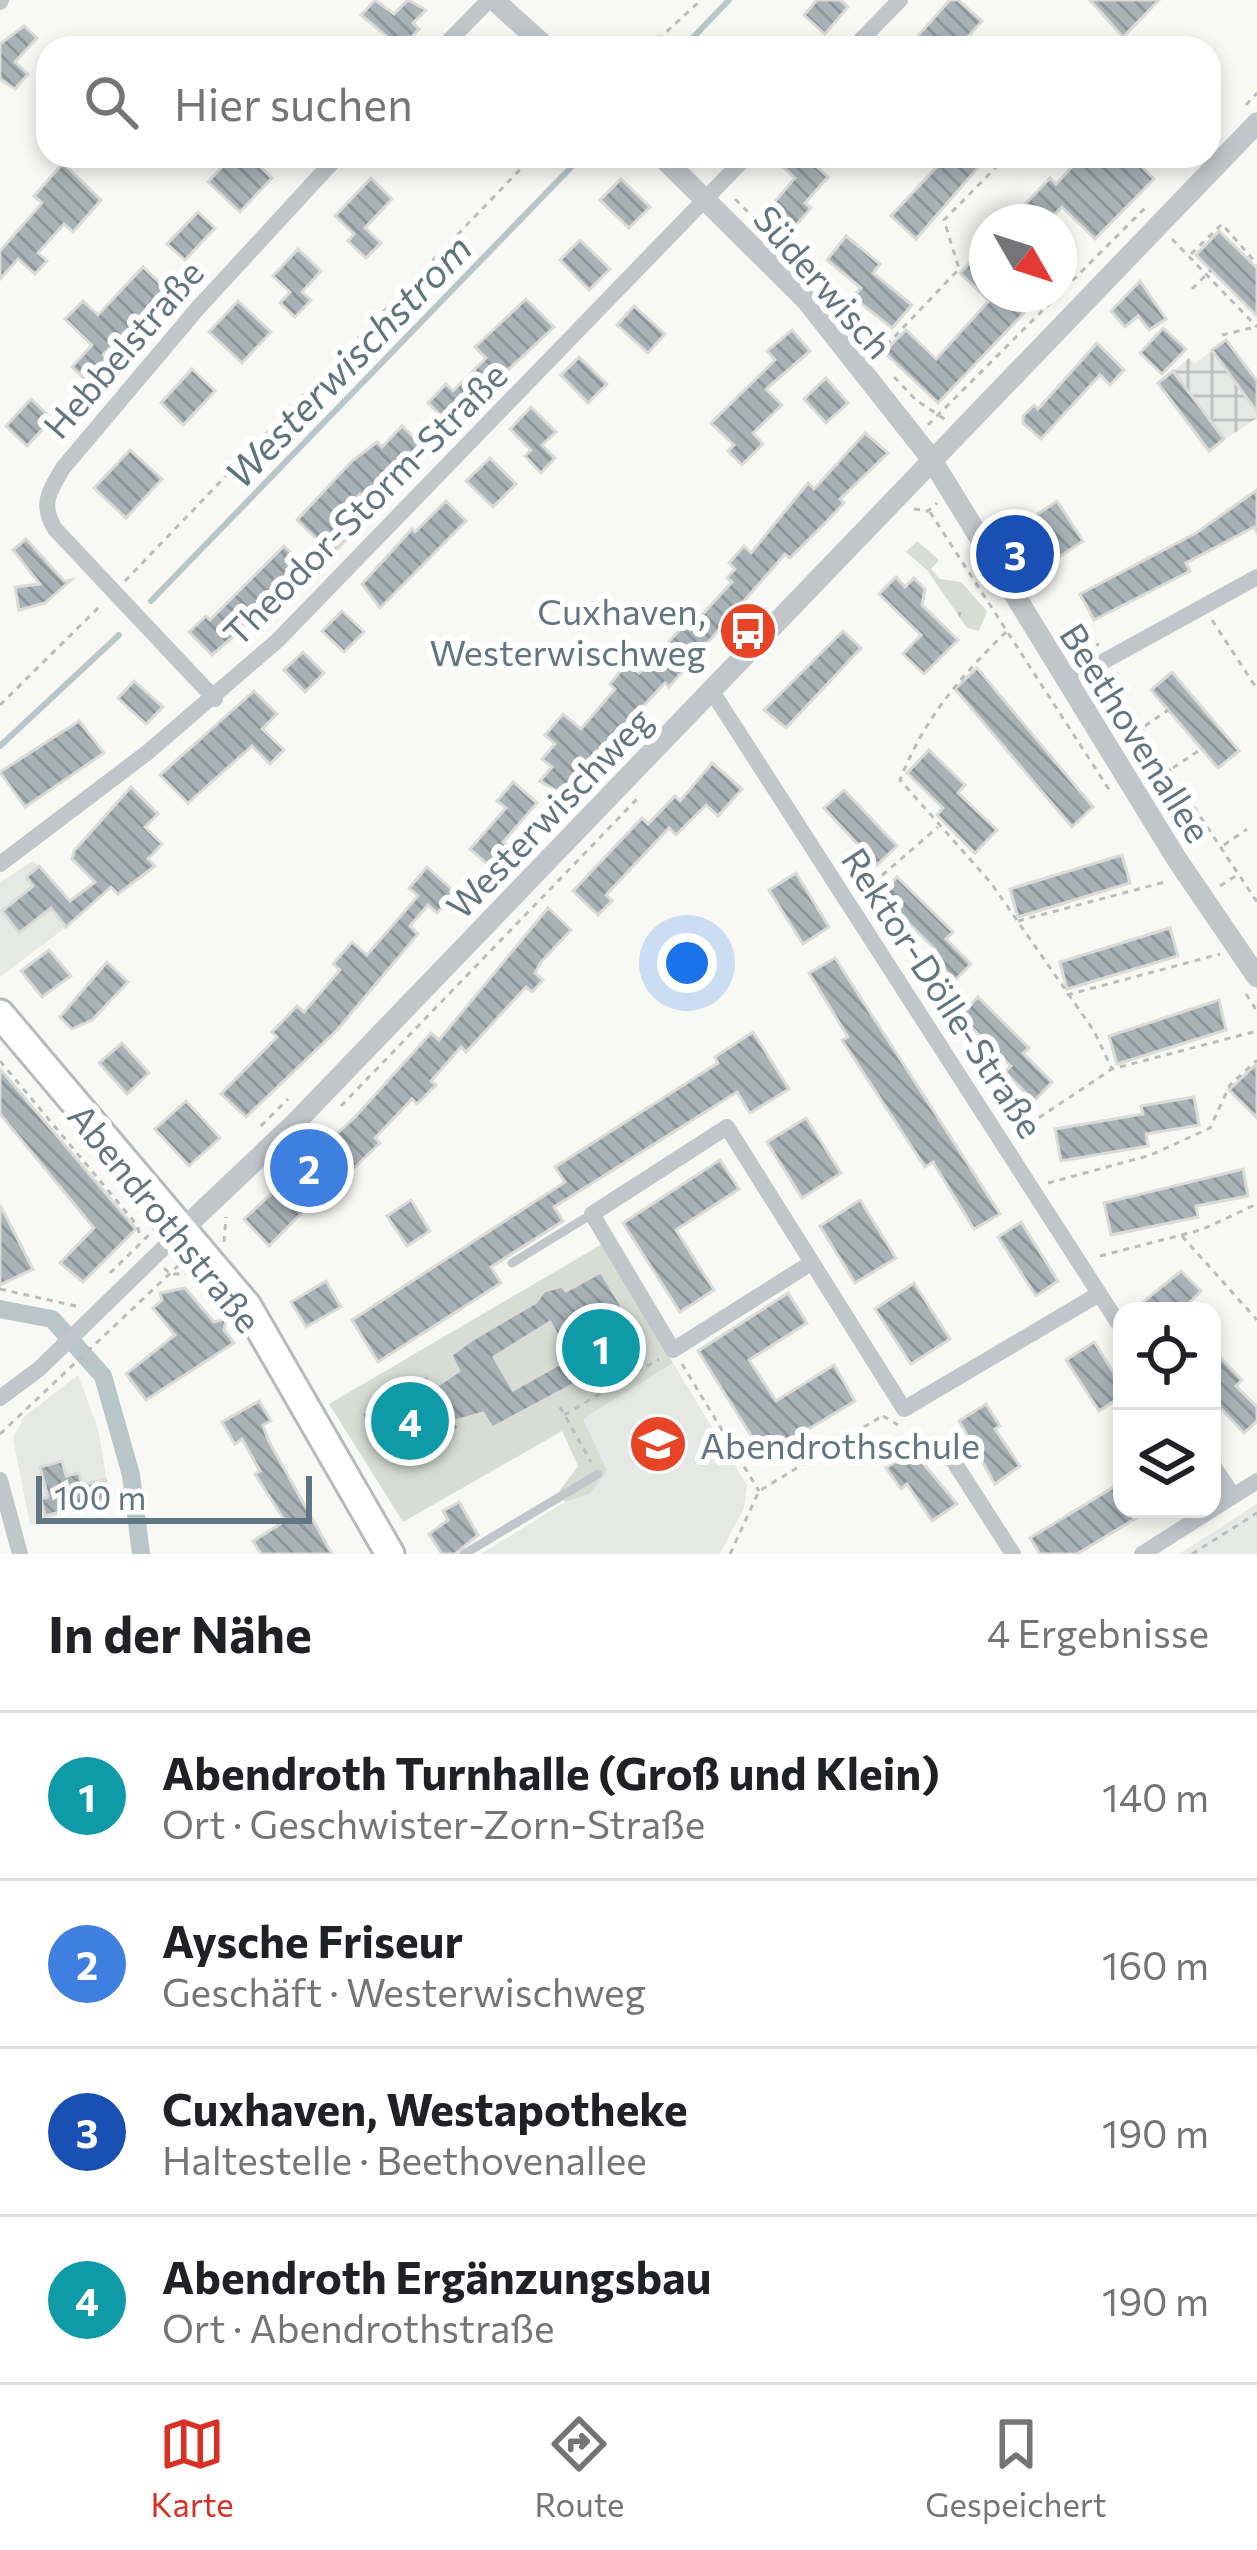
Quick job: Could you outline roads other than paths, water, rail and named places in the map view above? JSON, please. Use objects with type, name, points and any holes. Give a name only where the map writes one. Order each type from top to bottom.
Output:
[{"type":"main road","name":"Abendrothstraße","points":[[0,1014],[247,1306],[390,1554]]},
{"type":"street","points":[[454,36],[491,0],[533,36]]},
{"type":"street","points":[[865,36],[900,0]]},
{"type":"street","name":"Westerwischweg","points":[[1221,160],[1257,123]]},
{"type":"street","name":"Hebbelstraße","points":[[214,699],[55,529],[45,499],[63,468],[184,325],[327,168]]},
{"type":"street","name":"Süderwisch","points":[[674,168],[806,300],[930,457]]},
{"type":"street","name":"Theodor-Storm-Straße","points":[[0,864],[214,699],[343,578],[735,168]]},
{"type":"street","name":"Westerwischweg","points":[[182,1231],[298,1121],[930,457],[1213,168]]},
{"type":"street","name":"Beethovenallee","points":[[930,457],[1066,682],[1257,977]]},
{"type":"street","points":[[1066,682],[1257,577]]},
{"type":"street","name":"Rektor-Dölle-Straße","points":[[711,690],[1113,1315]]},
{"type":"street","points":[[811,1263],[673,1350],[592,1214],[727,1127],[904,1409],[1099,1294]]},
{"type":"street","points":[[0,1399],[62,1347],[182,1231]]},
{"type":"street","points":[[954,1462],[1013,1554]]},
{"type":"street","points":[[1221,1478],[1233,1496]]},
{"type":"street","points":[[0,1480],[20,1554]]},
{"type":"street","points":[[1142,1554],[1257,1480]]},
{"type":"lane","points":[[512,1263],[592,1214]]},
{"type":"lane","points":[[464,1554],[598,1474]]},
{"type":"waterway","name":"Westerwischstrom","points":[[694,36],[729,0]]},
{"type":"waterway","name":"Westerwischstrom","points":[[151,601],[570,168]]},
{"type":"waterway","name":"Westerwischstrom","points":[[0,746],[119,635]]},
{"type":"waterway","points":[[0,1309],[52,1319],[103,1376],[131,1475],[141,1554]]},
{"type":"place","name":"Cuxhaven, Westapotheke","points":[[1015,554]]},
{"type":"place","name":"Cuxhaven, Westerwischweg","points":[[748,631]]},
{"type":"place","name":"Aysche Friseur","points":[[309,1168]]},
{"type":"place","name":"Abendroth Turnhalle (Groß und Klein)","points":[[601,1348]]},
{"type":"place","name":"Abendroth Ergänzungsbau","points":[[410,1421]]},
{"type":"place","name":"Abendrothschule","points":[[658,1444]]}]
